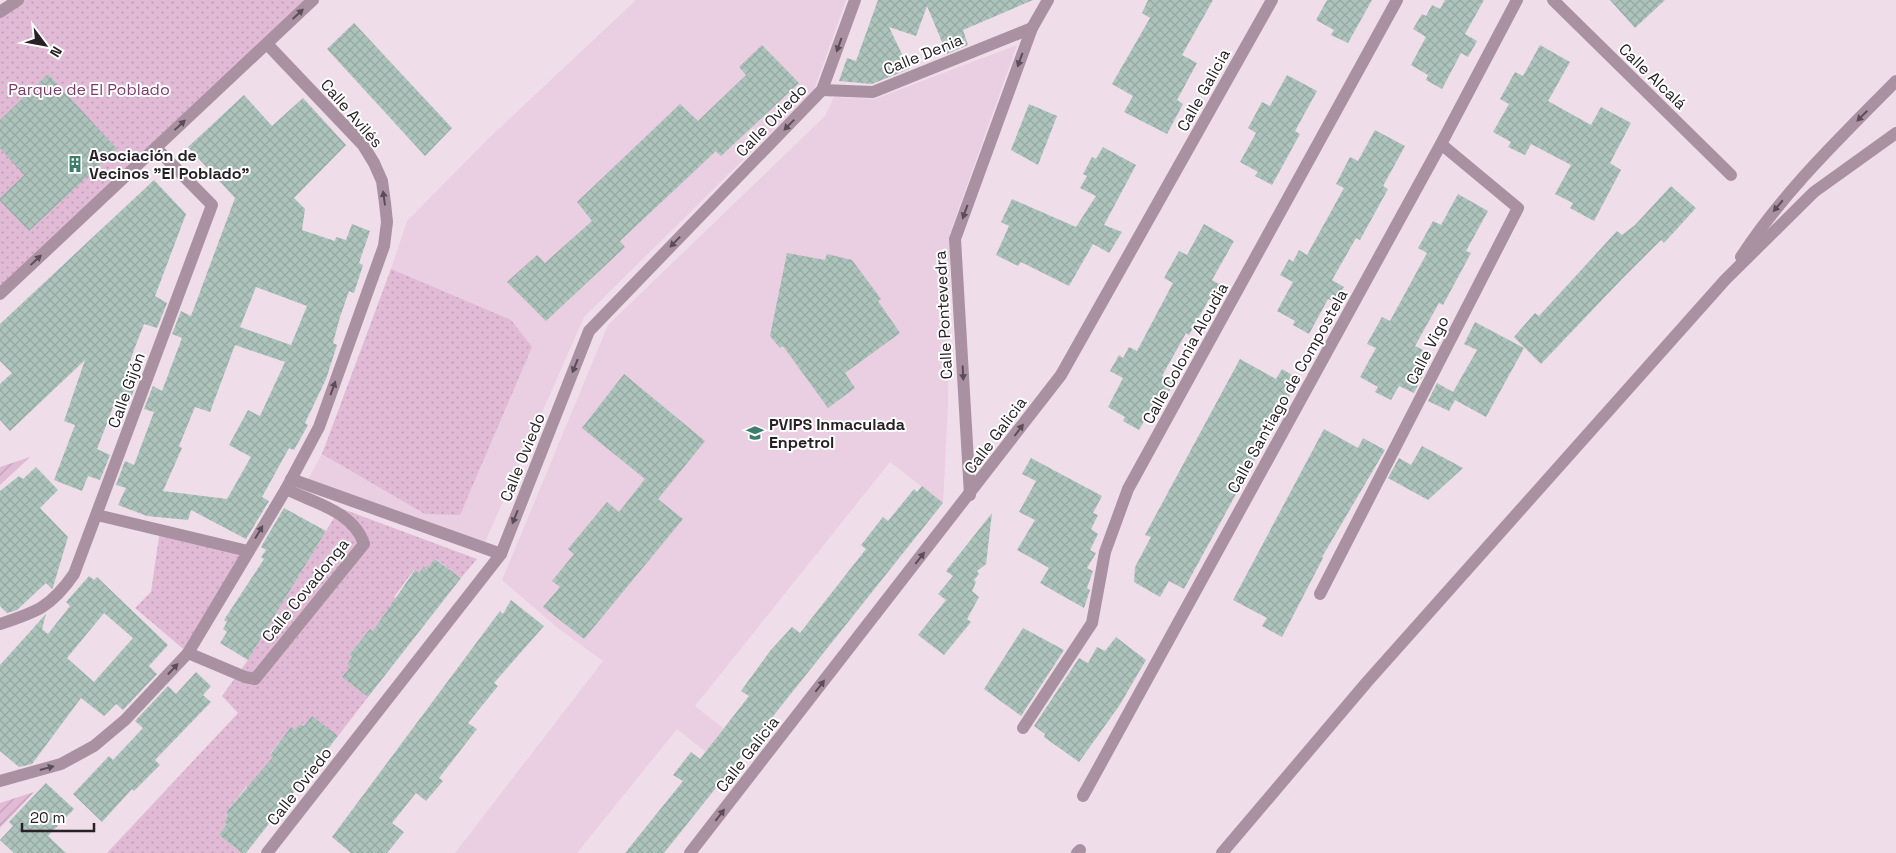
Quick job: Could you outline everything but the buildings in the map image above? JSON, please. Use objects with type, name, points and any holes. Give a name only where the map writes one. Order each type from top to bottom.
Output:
[{"type":"street","points":[[0,12],[18,0]]},
{"type":"street","points":[[0,294],[313,0]]},
{"type":"street","points":[[822,90],[856,0]]},
{"type":"street","name":"Calle Pontevedra","points":[[970,495],[955,239],[1032,28],[1048,0]]},
{"type":"street","name":"Calle Galicia","points":[[690,853],[970,495],[1061,375],[1272,0]]},
{"type":"street","name":"Calle Colonia Alcudia","points":[[1023,728],[1092,623],[1105,552],[1128,489],[1397,0]]},
{"type":"street","name":"Calle Santiago de Compostela","points":[[1083,796],[1441,144],[1517,0]]},
{"type":"street","name":"Calle Alcalá","points":[[1553,0],[1731,174]]},
{"type":"street","name":"Calle Denia","points":[[822,90],[873,92],[1032,28]]},
{"type":"street","name":"Calle Avilés","points":[[267,44],[363,145],[382,181],[387,222],[384,246],[319,427],[288,484]]},
{"type":"street","points":[[1725,280],[1761,226],[1804,176],[1896,81]]},
{"type":"street","name":"Calle Oviedo","points":[[267,853],[500,554],[589,331],[822,90]]},
{"type":"street","points":[[1222,853],[1367,682],[1725,280],[1814,192],[1896,133]]},
{"type":"street","name":"Calle Vigo","points":[[1320,594],[1518,208],[1441,144]]},
{"type":"street","name":"Calle Gijón","points":[[0,624],[39,611],[61,592],[74,574],[212,205],[156,148]]},
{"type":"street","points":[[0,781],[61,764],[94,746],[125,720],[188,653],[288,484],[500,554]]},
{"type":"street","name":"Calle Covadonga","points":[[188,653],[245,677],[255,679],[364,544],[359,530],[348,518],[288,484]]},
{"type":"street","points":[[97,515],[248,551]]},
{"type":"shaded area","points":[[636,0],[846,0],[814,90],[584,317],[485,542],[306,483],[341,419],[407,221],[486,141]]},
{"type":"shaded area","name":"PVIPS Inmaculada Enpetrol","points":[[1017,45],[950,233],[948,404],[943,503],[890,462],[695,706],[723,728],[706,752],[677,729],[577,853],[455,853],[603,661],[559,629],[502,580],[608,325],[825,116],[834,97],[875,99]]},
{"type":"green space","name":"Parque de El Poblado","points":[[18,0],[313,0],[0,294],[0,12]]},
{"type":"green space","points":[[391,269],[511,320],[532,347],[460,515],[425,514],[322,454]]},
{"type":"green space","points":[[30,457],[0,485],[0,467]]},
{"type":"green space","points":[[340,508],[477,559],[461,578],[436,559],[427,569],[424,566],[419,573],[414,570],[394,597],[397,599],[373,631],[370,629],[349,655],[352,657],[347,664],[350,667],[343,677],[368,697],[338,736],[300,724],[295,730],[291,728],[270,754],[273,757],[249,788],[246,787],[226,812],[228,815],[224,822],[227,824],[219,835],[242,853],[107,853],[238,713],[222,696],[248,660]]},
{"type":"green space","points":[[160,530],[248,551],[188,653],[135,608],[151,592]]},
{"type":"green space","points":[[34,792],[0,828],[0,803]]},
{"type":"place","name":"Asociación de Vecinos \"El Poblado\"","points":[[75,164]]},
{"type":"place","name":"PVIPS Inmaculada Enpetrol","points":[[755,433]]}]
